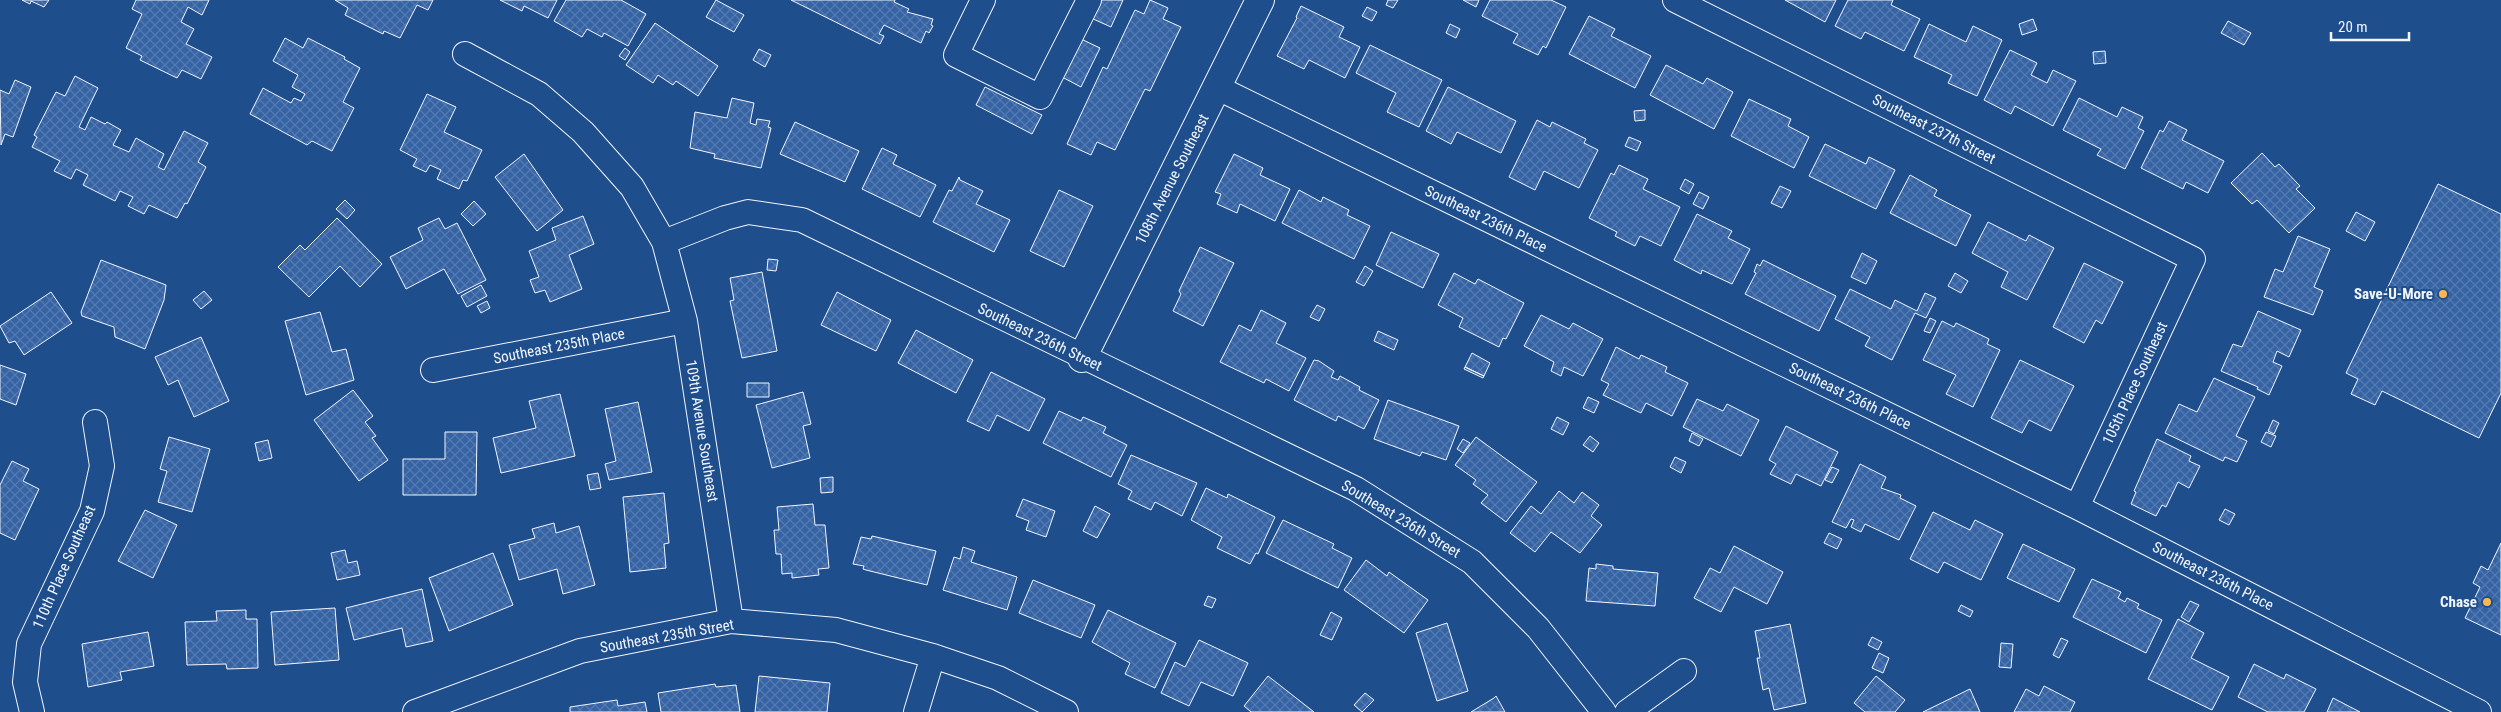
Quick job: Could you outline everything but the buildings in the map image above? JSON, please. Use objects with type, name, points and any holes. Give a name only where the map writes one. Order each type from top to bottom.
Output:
[{"type":"street","points":[[983,0],[956,55],[1040,97],[1089,0]]},
{"type":"street","name":"108th Avenue Southeast","points":[[1082,358],[1218,88],[1260,0]]},
{"type":"street","name":"Southeast 237th Street","points":[[1675,0],[2193,259]]},
{"type":"street","points":[[465,54],[539,94],[583,132],[632,187],[664,242]]},
{"type":"street","name":"Southeast 236th Place","points":[[1218,88],[2077,506],[2479,712]]},
{"type":"street","name":"Southeast 236th Street","points":[[664,242],[725,218],[748,212],[802,220],[1082,358],[1356,489],[1472,562],[1538,628],[1604,712]]},
{"type":"street","name":"109th Avenue Southeast","points":[[664,242],[685,321],[731,621]]},
{"type":"street","name":"105th Place Southeast","points":[[2077,506],[2193,259]]},
{"type":"street","name":"Southeast 235th Place","points":[[433,370],[685,321]]},
{"type":"street","name":"110th Place Southeast","points":[[32,712],[25,682],[29,644],[92,511],[102,466],[95,422]]},
{"type":"street","name":"Southeast 235th Street","points":[[415,712],[580,652],[731,621],[836,630],[933,656],[998,678],[1066,712]]},
{"type":"street","points":[[916,712],[933,656]]},
{"type":"street","points":[[1627,712],[1684,671]]},
{"type":"place","name":"Save-U-More","points":[[2443,294]]},
{"type":"place","name":"Chase","points":[[2487,602]]}]
